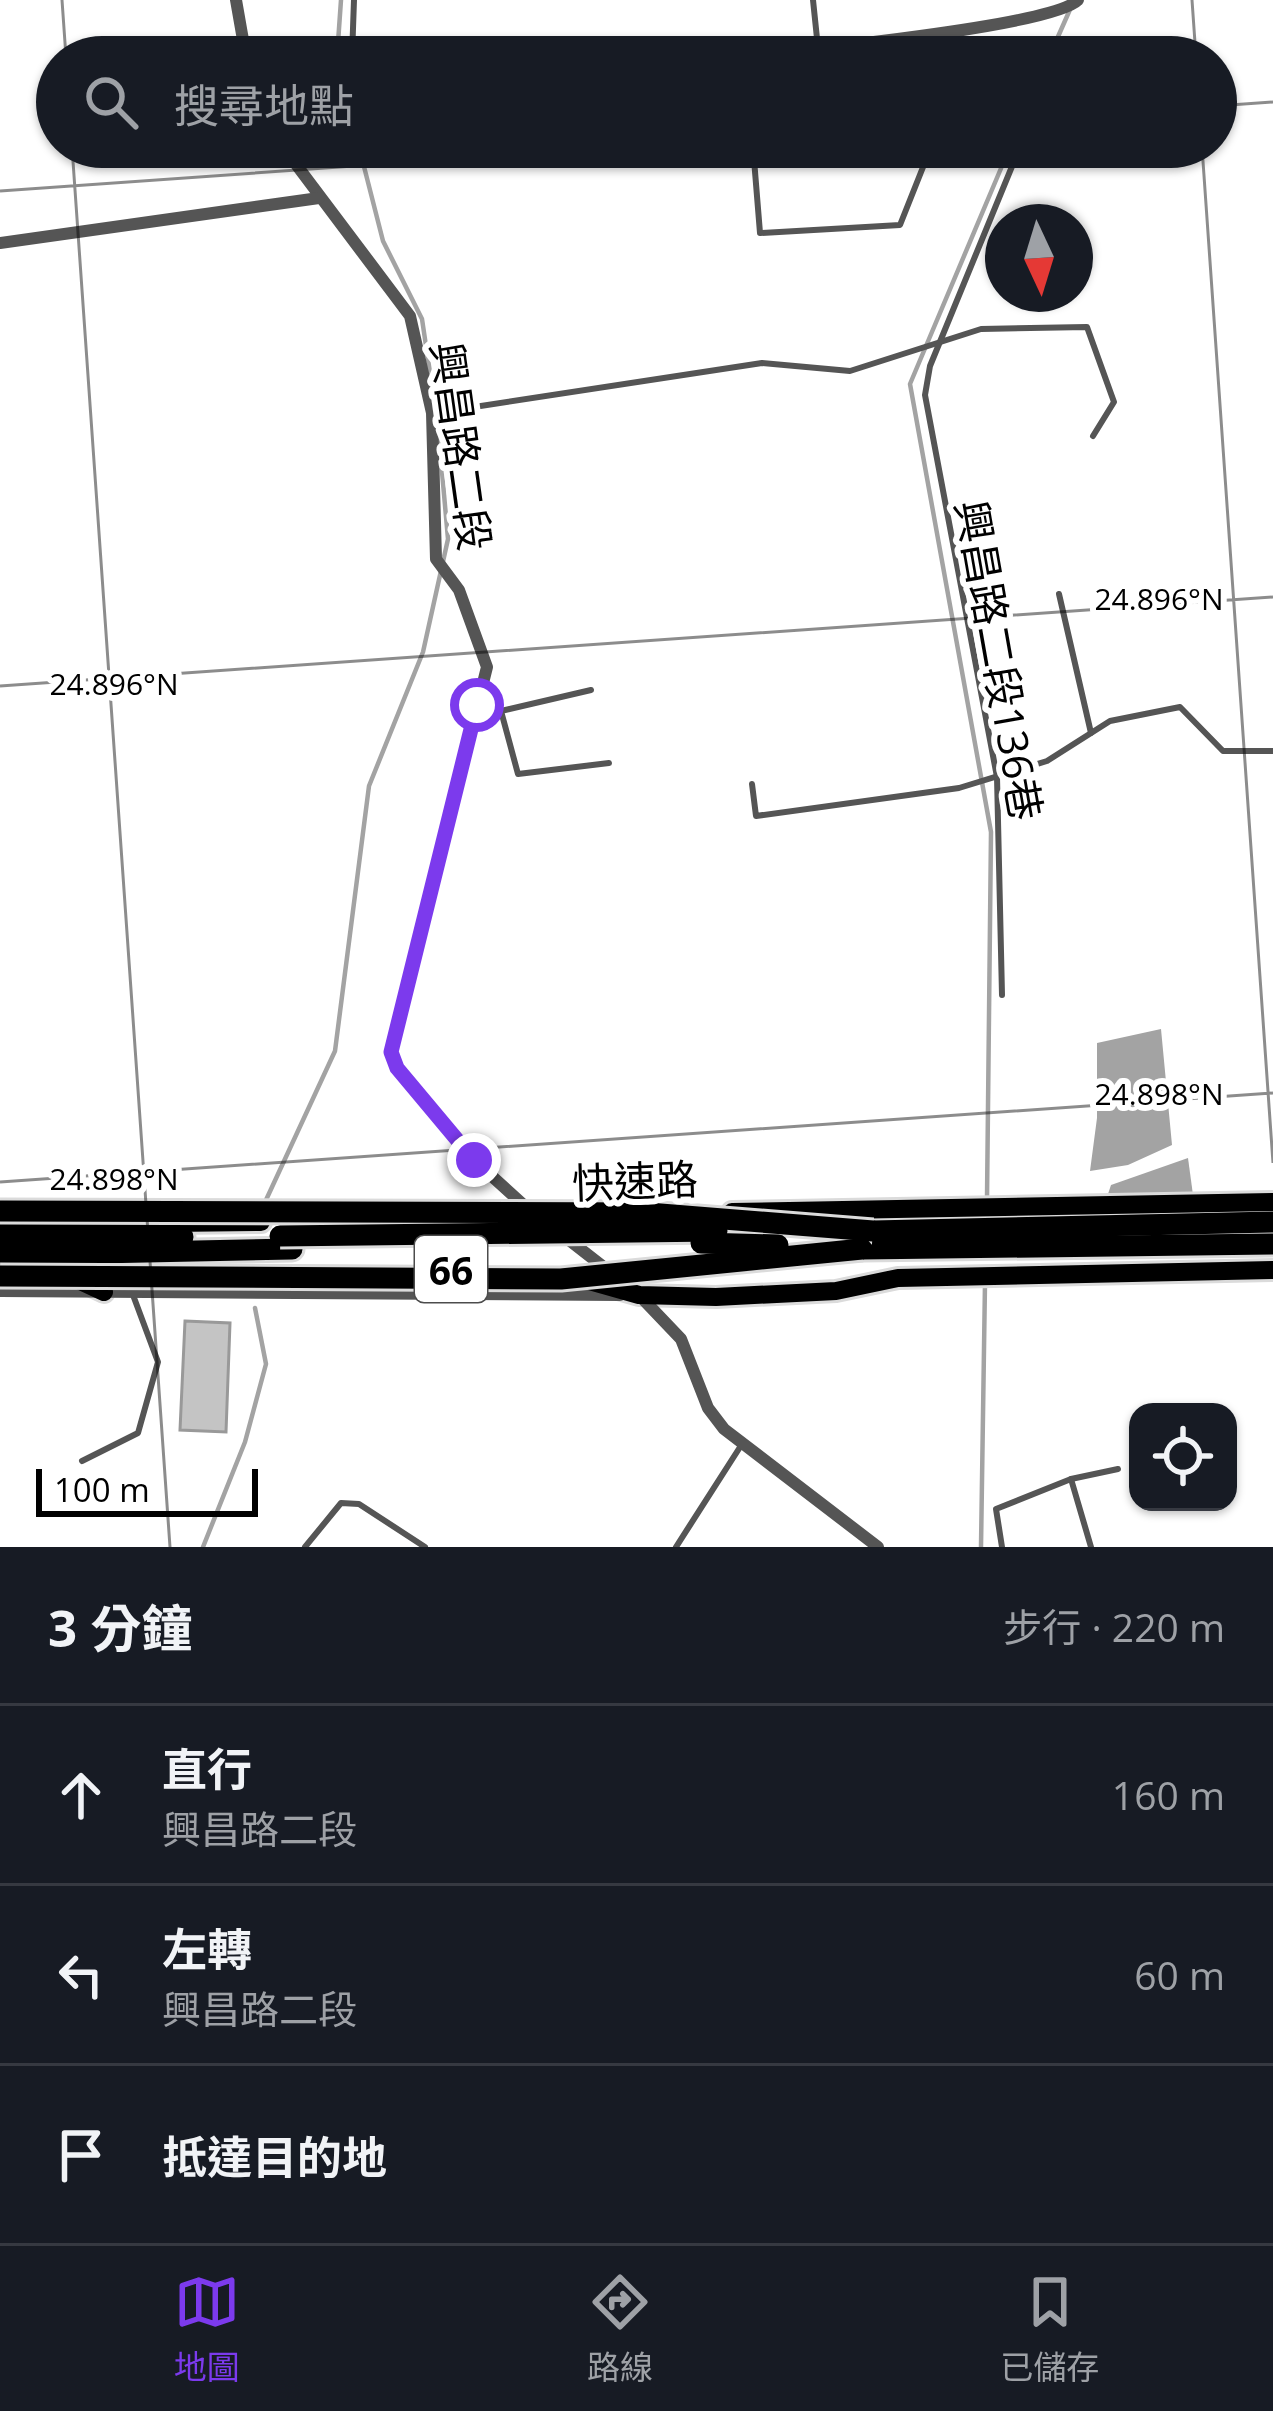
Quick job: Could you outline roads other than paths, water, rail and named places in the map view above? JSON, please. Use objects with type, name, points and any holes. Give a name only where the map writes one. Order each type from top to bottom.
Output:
[{"type":"highway","name":"66","points":[[0,1207],[648,1213],[868,1240],[1273,1244]]},
{"type":"highway","name":"66","points":[[0,1276],[561,1279],[868,1240],[1273,1222]]},
{"type":"highway","points":[[0,1238],[868,1240]]},
{"type":"highway","points":[[0,1255],[286,1242]]},
{"type":"main road","name":"快速路","points":[[0,1225],[542,1219],[1273,1202]]},
{"type":"main road","name":"66","points":[[0,1265],[489,1269],[567,1274],[639,1295],[836,1291],[898,1278],[1273,1270]]},
{"type":"main road","points":[[48,1266],[104,1292]]},
{"type":"street","points":[[236,0],[242,36]]},
{"type":"street","points":[[915,36],[1072,5]]},
{"type":"street","name":"興昌路二段","points":[[298,168],[410,316],[432,413],[442,567],[459,590],[487,667],[391,1052],[397,1068],[474,1160],[522,1205],[639,1295],[681,1339],[708,1408],[742,1443],[878,1547]]},
{"type":"street","points":[[0,243],[319,198]]},
{"type":"street","name":"快速路","points":[[0,1207],[522,1205]]},
{"type":"street","points":[[0,1291],[639,1295]]},
{"type":"lane","points":[[353,36],[354,0]]},
{"type":"lane","points":[[813,0],[817,36]]},
{"type":"lane","points":[[947,32],[947,36]]},
{"type":"lane","points":[[755,168],[760,233],[900,225],[923,168]]},
{"type":"lane","name":"興昌路二段136巷","points":[[1002,995],[997,777],[927,419],[930,366],[1011,168]]},
{"type":"lane","points":[[432,413],[762,363],[850,371],[982,329],[1087,327],[1114,402],[1093,436]]},
{"type":"lane","points":[[1059,594],[1091,733]]},
{"type":"lane","points":[[501,711],[506,705],[591,690]]},
{"type":"lane","points":[[477,705],[501,711]]},
{"type":"lane","points":[[752,784],[756,816],[959,788],[1047,761],[1110,722],[1180,707],[1223,751],[1273,751]]},
{"type":"lane","points":[[501,711],[518,774],[609,763]]},
{"type":"lane","points":[[82,1460],[138,1433],[158,1362],[132,1292]]},
{"type":"lane","points":[[676,1547],[742,1443]]},
{"type":"lane","points":[[1002,1547],[995,1509],[1071,1479],[1118,1469]]},
{"type":"lane","points":[[1071,1479],[1091,1547]]},
{"type":"lane","points":[[305,1547],[340,1503],[359,1504],[425,1547]]},
{"type":"waterway","points":[[338,36],[341,0]]},
{"type":"waterway","points":[[1058,36],[1072,5]]},
{"type":"waterway","points":[[364,168],[383,241],[422,319],[432,386]]},
{"type":"waterway","points":[[987,1199],[991,832],[910,384],[1001,168]]},
{"type":"waterway","points":[[266,1200],[335,1051],[369,786],[423,652],[448,539],[438,427]]},
{"type":"waterway","points":[[981,1547],[985,1283]]},
{"type":"waterway","points":[[203,1547],[245,1442],[266,1364],[255,1308]]}]
